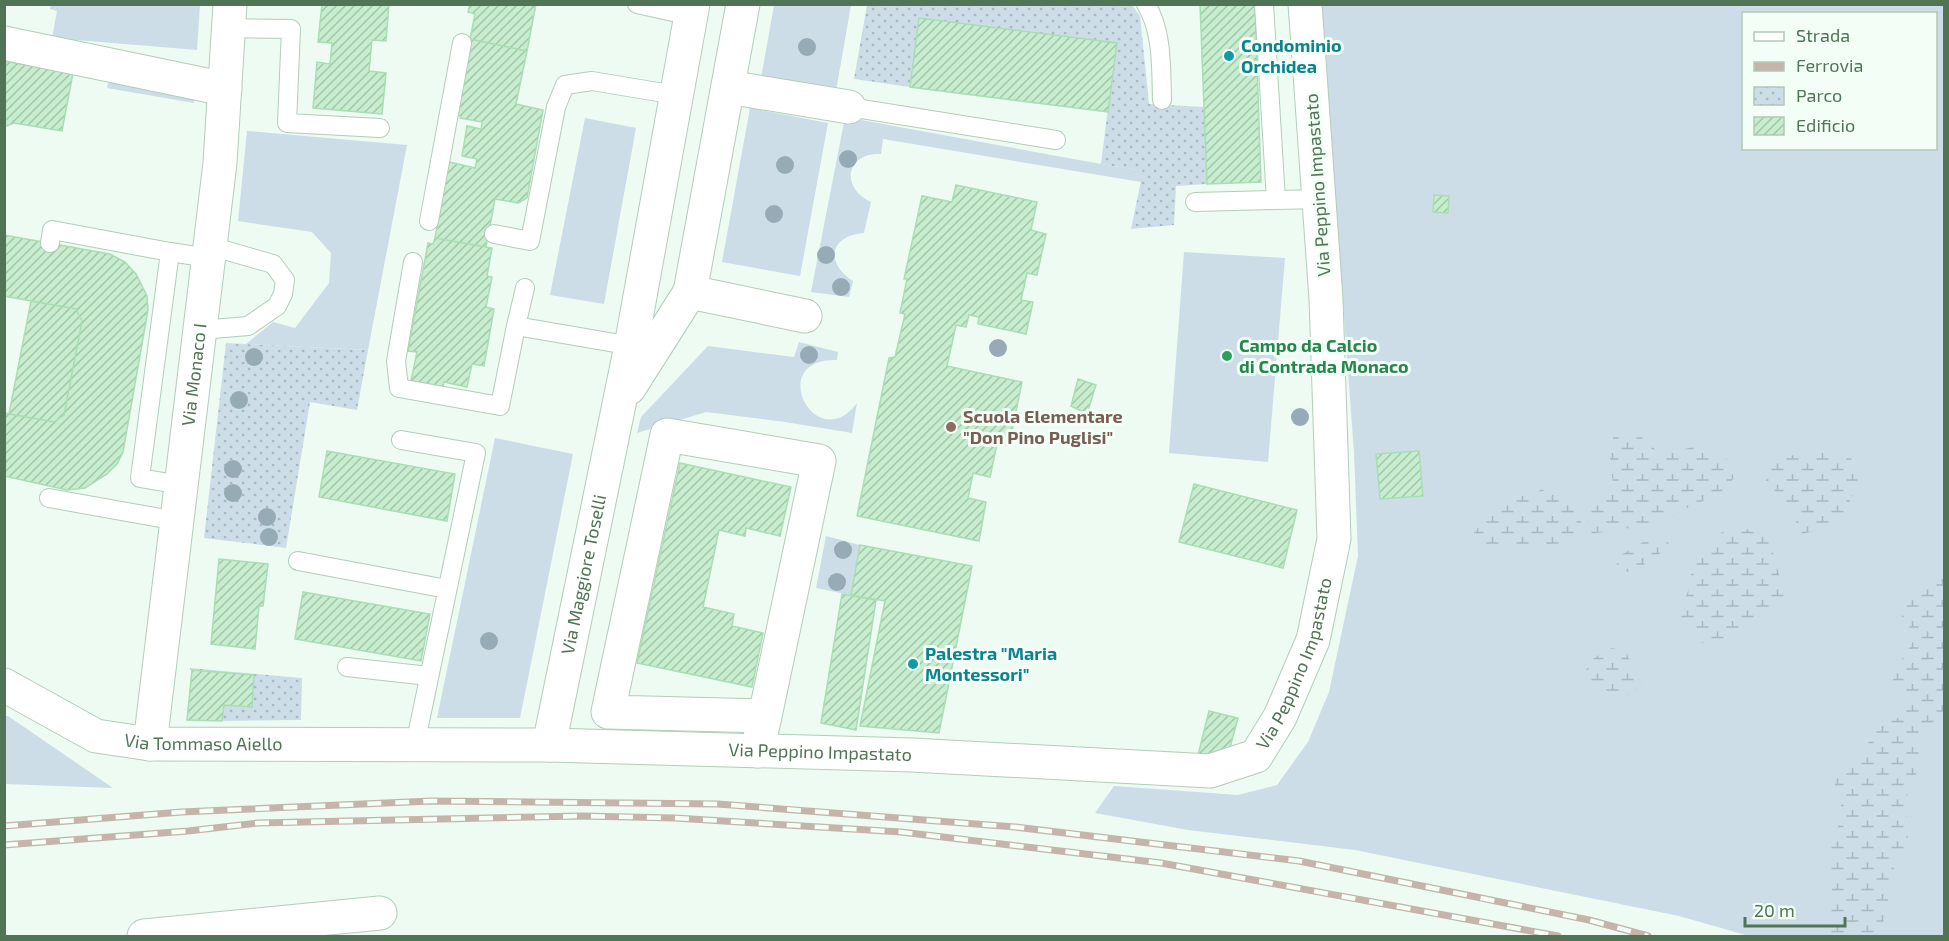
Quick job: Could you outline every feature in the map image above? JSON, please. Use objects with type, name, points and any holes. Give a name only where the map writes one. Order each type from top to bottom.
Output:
[{"type":"street","name":"Via Maggiore Toselli","points":[[642,348],[690,292],[743,4]]},
{"type":"street","name":"Via Peppino Impastato","points":[[549,745],[912,755],[1210,771],[1256,756],[1280,717],[1313,640],[1334,539],[1326,299],[1305,4]]},
{"type":"street","name":"Via Maggiore Toselli","points":[[549,745],[619,404],[642,348],[667,141],[692,10]]},
{"type":"street","name":"Via Monaco I","points":[[150,744],[222,140],[229,16]]},
{"type":"street","points":[[4,43],[225,89]]},
{"type":"street","points":[[728,87],[849,107]]},
{"type":"street","points":[[667,141],[716,150]]},
{"type":"street","points":[[690,292],[805,316]]},
{"type":"street","points":[[757,751],[765,716],[819,462],[667,435],[608,712],[765,716]]},
{"type":"street","name":"Via Tommaso Aiello","points":[[4,685],[96,736],[150,744],[549,745]]},
{"type":"street","points":[[144,936],[380,913]]},
{"type":"lane","points":[[637,4],[692,10]]},
{"type":"lane","points":[[1146,4],[1152,14],[1160,48],[1162,100]]},
{"type":"lane","points":[[1264,4],[1276,200]]},
{"type":"lane","points":[[229,16],[291,29],[287,123],[380,128]]},
{"type":"lane","points":[[429,221],[462,43]]},
{"type":"lane","points":[[494,234],[530,241],[556,107],[565,86],[592,81],[676,95]]},
{"type":"lane","points":[[849,107],[1056,140]]},
{"type":"lane","points":[[1195,202],[1319,199]]},
{"type":"lane","points":[[50,243],[52,230],[170,252],[209,252],[273,264],[285,280],[283,294],[277,306],[248,326],[200,330]]},
{"type":"lane","points":[[170,252],[141,478],[181,485]]},
{"type":"lane","points":[[413,262],[396,361],[399,388],[500,406],[525,288]]},
{"type":"lane","points":[[516,326],[642,348]]},
{"type":"lane","points":[[401,440],[476,453],[415,745]]},
{"type":"lane","points":[[49,498],[177,521]]},
{"type":"lane","points":[[298,561],[447,589]]},
{"type":"lane","points":[[347,667],[429,676]]},
{"type":"green space","points":[[51,4],[200,5],[197,50],[52,38],[57,11],[50,9]]},
{"type":"green space","points":[[774,5],[851,5],[836,91],[761,78]]},
{"type":"green space","points":[[867,5],[1132,5],[1140,16],[1149,104],[1204,107],[1207,184],[1176,186],[1174,225],[1131,229],[1143,171],[1101,164],[1116,43],[919,18],[910,87],[854,79]]},
{"type":"green space","points":[[1321,5],[1944,5],[1944,936],[1749,936],[1679,916],[1355,850],[1188,830],[1095,813],[1114,786],[1238,795],[1277,785],[1308,742],[1329,692],[1358,556],[1354,453]]},
{"type":"green space","points":[[109,79],[195,94],[194,103],[107,88]]},
{"type":"green space","points":[[750,108],[828,123],[800,276],[722,262]]},
{"type":"green space","points":[[845,117],[1144,171],[1141,182],[883,139],[881,154],[869,155],[861,159],[854,164],[851,172],[854,188],[871,202],[864,233],[844,239],[835,251],[838,266],[853,281],[849,297],[811,292]]},
{"type":"green space","points":[[585,118],[636,128],[604,304],[550,295]]},
{"type":"green space","points":[[247,131],[407,145],[368,350],[246,344],[273,322],[295,328],[329,283],[331,253],[312,232],[238,221]]},
{"type":"green space","name":"Campo da Calcio di Contrada Monaco","points":[[1184,252],[1285,258],[1268,462],[1169,453]]},
{"type":"green space","points":[[799,342],[838,352],[837,360],[815,364],[804,374],[800,387],[804,401],[813,413],[826,419],[841,417],[857,403],[852,433],[706,412],[637,433],[641,417],[708,346],[794,357]]},
{"type":"green space","points":[[226,343],[368,350],[357,410],[310,402],[286,548],[204,538]]},
{"type":"green space","points":[[1616,429],[1640,436],[1657,451],[1683,450],[1697,445],[1726,457],[1734,478],[1719,494],[1680,511],[1663,523],[1590,534],[1588,517],[1591,507],[1614,492],[1609,450]]},
{"type":"green space","points":[[495,438],[573,454],[520,718],[437,718]]},
{"type":"green space","points":[[1849,450],[1858,482],[1847,508],[1830,527],[1802,534],[1788,505],[1766,481],[1772,462],[1803,452]]},
{"type":"green space","points":[[1543,489],[1562,493],[1574,501],[1580,515],[1582,534],[1561,545],[1545,548],[1496,546],[1476,540],[1474,533],[1496,508],[1510,500]]},
{"type":"green space","points":[[1735,524],[1769,539],[1786,599],[1733,642],[1697,643],[1679,614],[1688,591],[1692,569],[1715,537]]},
{"type":"green space","points":[[1657,534],[1672,537],[1663,552],[1646,560],[1640,574],[1615,570],[1619,556]]},
{"type":"green space","points":[[826,536],[860,545],[851,595],[816,588]]},
{"type":"green space","points":[[1944,566],[1944,722],[1932,722],[1925,731],[1920,747],[1919,767],[1906,798],[1906,813],[1911,828],[1904,849],[1895,862],[1885,918],[1876,936],[1829,936],[1832,890],[1828,851],[1842,817],[1840,796],[1835,789],[1835,773],[1858,762],[1879,723],[1895,720],[1912,705],[1892,682],[1899,664],[1916,637],[1901,615],[1916,592]]},
{"type":"green space","points":[[1612,648],[1626,652],[1642,687],[1621,698],[1595,686],[1586,670],[1595,657]]},
{"type":"green space","points":[[190,668],[302,678],[301,720],[222,721],[224,705],[252,707],[254,675],[190,670]]},
{"type":"green space","points":[[5,716],[8,716],[113,788],[5,784]]},
{"type":"building","points":[[322,4],[389,4],[386,41],[372,40],[369,71],[386,73],[382,114],[313,108],[317,62],[330,64],[332,43],[318,42]]},
{"type":"building","points":[[470,4],[536,4],[527,51],[470,39],[475,14],[468,12]]},
{"type":"building","name":"Condominio Orchidea","points":[[1200,4],[1255,4],[1261,182],[1207,184]]},
{"type":"building","points":[[919,18],[1117,43],[1108,112],[910,87]]},
{"type":"building","points":[[470,39],[527,51],[516,104],[543,110],[527,198],[518,203],[495,199],[486,247],[435,238],[449,162],[475,168],[477,159],[462,156],[467,126],[481,129],[482,122],[460,118],[461,116],[456,115]]},
{"type":"building","points":[[4,61],[73,73],[62,131],[14,123],[4,127]]},
{"type":"building","points":[[956,185],[1037,202],[1031,230],[1046,234],[1037,275],[1027,273],[1021,300],[1033,302],[1026,334],[978,324],[979,317],[969,315],[966,327],[956,325],[947,366],[1022,382],[1009,446],[997,444],[990,477],[973,473],[968,498],[986,502],[979,541],[857,516],[889,358],[895,357],[905,314],[900,313],[907,279],[904,279],[922,196],[952,202]]},
{"type":"building","points":[[1434,195],[1449,196],[1448,213],[1433,212]]},
{"type":"building","points":[[4,235],[110,254],[125,262],[136,274],[147,296],[148,310],[123,452],[117,464],[107,474],[85,488],[67,490],[4,476],[4,413],[54,422],[64,415],[82,321],[76,309],[4,296]]},
{"type":"building","points":[[435,238],[492,248],[487,276],[492,277],[486,307],[494,309],[484,366],[472,364],[467,387],[444,382],[443,387],[411,381],[417,352],[408,351],[428,243],[433,244]]},
{"type":"building","points":[[31,301],[76,309],[82,321],[64,415],[54,422],[9,414]]},
{"type":"building","points":[[1078,379],[1096,385],[1087,414],[1071,406]]},
{"type":"building","points":[[327,451],[455,474],[447,521],[319,497]]},
{"type":"building","points":[[1419,451],[1423,496],[1380,499],[1376,454]]},
{"type":"building","points":[[680,463],[791,487],[780,536],[746,528],[745,536],[719,530],[703,607],[734,614],[732,626],[763,633],[752,687],[637,663]]},
{"type":"building","points":[[1194,484],[1297,510],[1283,568],[1179,542]]},
{"type":"building","name":"Palestra \"Maria Montessori\"","points":[[860,545],[972,566],[939,733],[860,726],[885,601],[851,595]]},
{"type":"building","points":[[219,559],[268,564],[263,606],[259,606],[255,649],[211,644]]},
{"type":"building","points":[[303,592],[430,614],[421,661],[295,639]]},
{"type":"building","points":[[842,594],[876,600],[856,730],[821,723]]},
{"type":"building","points":[[192,670],[254,675],[252,707],[224,705],[222,721],[187,720]]},
{"type":"building","points":[[1209,711],[1238,718],[1226,762],[1198,755]]},
{"type":"railway","points":[[4,826],[182,812],[431,801],[718,804],[1015,827],[1299,861],[1589,920],[1648,936]]},
{"type":"railway","points":[[4,845],[188,831],[258,823],[582,816],[675,818],[901,832],[1161,863],[1558,936]]},
{"type":"place","name":"Condominio Orchidea","points":[[1229,56]]},
{"type":"place","name":"Campo da Calcio di Contrada Monaco","points":[[1227,356]]},
{"type":"place","name":"Scuola Elementare \"Don Pino Puglisi\"","points":[[951,427]]},
{"type":"place","name":"Palestra \"Maria Montessori\"","points":[[913,664]]}]
